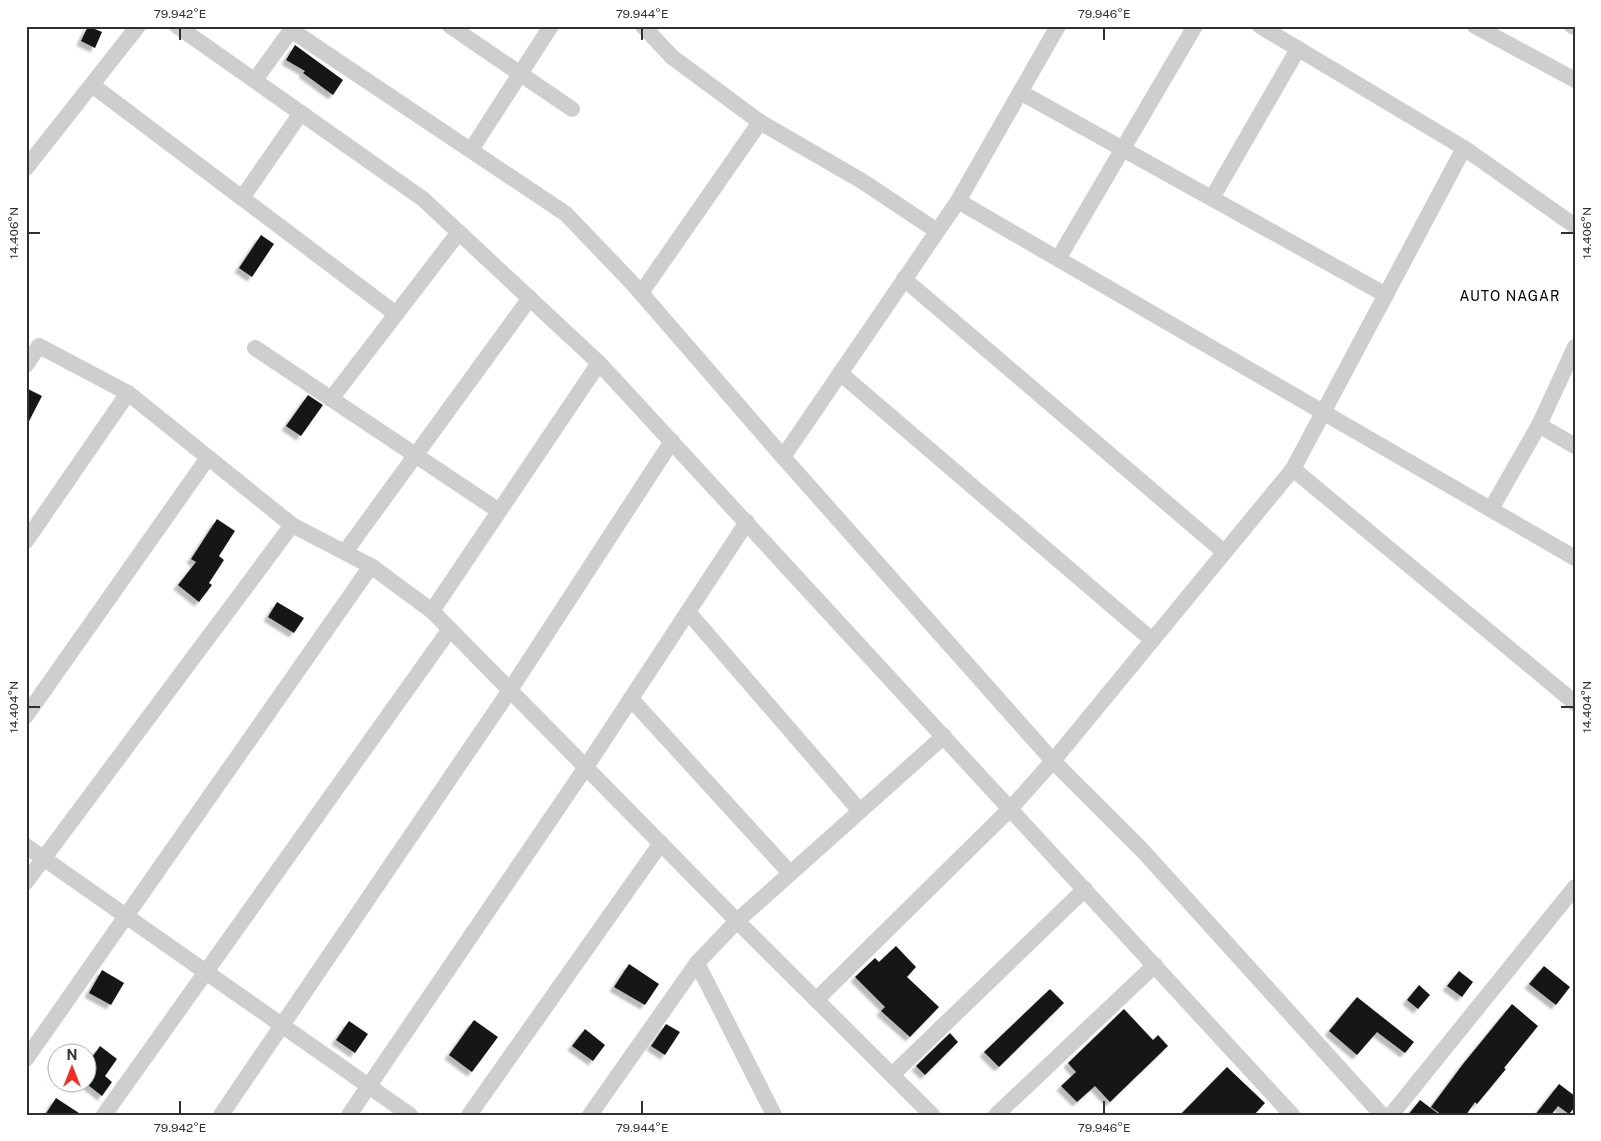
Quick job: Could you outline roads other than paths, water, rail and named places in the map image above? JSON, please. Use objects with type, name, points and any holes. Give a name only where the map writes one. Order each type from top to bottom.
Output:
[{"type":"street","points":[[26,168],[138,26]]},
{"type":"street","points":[[177,26],[423,199],[599,363],[1292,1115]]},
{"type":"street","points":[[450,26],[572,109]]},
{"type":"street","points":[[471,150],[551,26]]},
{"type":"street","points":[[643,26],[672,57],[760,122],[862,181],[938,231]]},
{"type":"street","points":[[782,457],[958,201],[1058,26]]},
{"type":"street","points":[[1058,259],[1195,26]]},
{"type":"street","points":[[1260,26],[1464,148],[1575,226]]},
{"type":"street","points":[[1475,26],[1508,34],[1575,80]]},
{"type":"street","points":[[255,80],[293,28],[566,214],[641,294],[782,457],[1053,761],[1143,851],[1382,1115]]},
{"type":"street","points":[[1212,198],[1298,49]]},
{"type":"street","points":[[92,85],[396,314]]},
{"type":"street","points":[[1020,92],[1386,295]]},
{"type":"street","points":[[242,198],[302,113]]},
{"type":"street","points":[[641,294],[760,122]]},
{"type":"street","points":[[816,1000],[1011,808],[1053,761],[1293,469],[1464,148]]},
{"type":"street","points":[[958,201],[1575,558]]},
{"type":"street","points":[[330,399],[459,232]]},
{"type":"street","points":[[904,280],[1224,552]]},
{"type":"street","points":[[345,552],[530,298]]},
{"type":"street","points":[[26,365],[39,346],[128,393],[207,459],[292,525],[371,566],[432,611],[736,921],[932,1115]]},
{"type":"street","points":[[1491,509],[1539,426],[1575,346]]},
{"type":"street","points":[[255,348],[499,512]]},
{"type":"street","points":[[432,611],[599,363]]},
{"type":"street","points":[[840,373],[1152,640]]},
{"type":"street","points":[[26,541],[128,393]]},
{"type":"street","points":[[1539,426],[1575,446]]},
{"type":"street","points":[[221,1115],[510,690],[672,441]]},
{"type":"street","points":[[26,716],[207,459]]},
{"type":"street","points":[[1293,469],[1575,703]]},
{"type":"street","points":[[349,1115],[586,767],[747,522]]},
{"type":"street","points":[[26,882],[292,525]]},
{"type":"street","points":[[26,1059],[371,566]]},
{"type":"street","points":[[688,612],[860,811]]},
{"type":"street","points":[[104,1115],[450,629]]},
{"type":"street","points":[[631,699],[790,873]]},
{"type":"street","points":[[590,1115],[697,963],[736,921],[944,736]]},
{"type":"street","points":[[469,1115],[661,843]]},
{"type":"street","points":[[26,846],[410,1115]]},
{"type":"street","points":[[1391,1115],[1575,887]]},
{"type":"street","points":[[892,1075],[1085,889]]},
{"type":"street","points":[[697,963],[774,1115]]},
{"type":"street","points":[[996,1115],[1155,965]]},
{"type":"district","name":"AUTO NAGAR","points":[[1510,296]]}]
